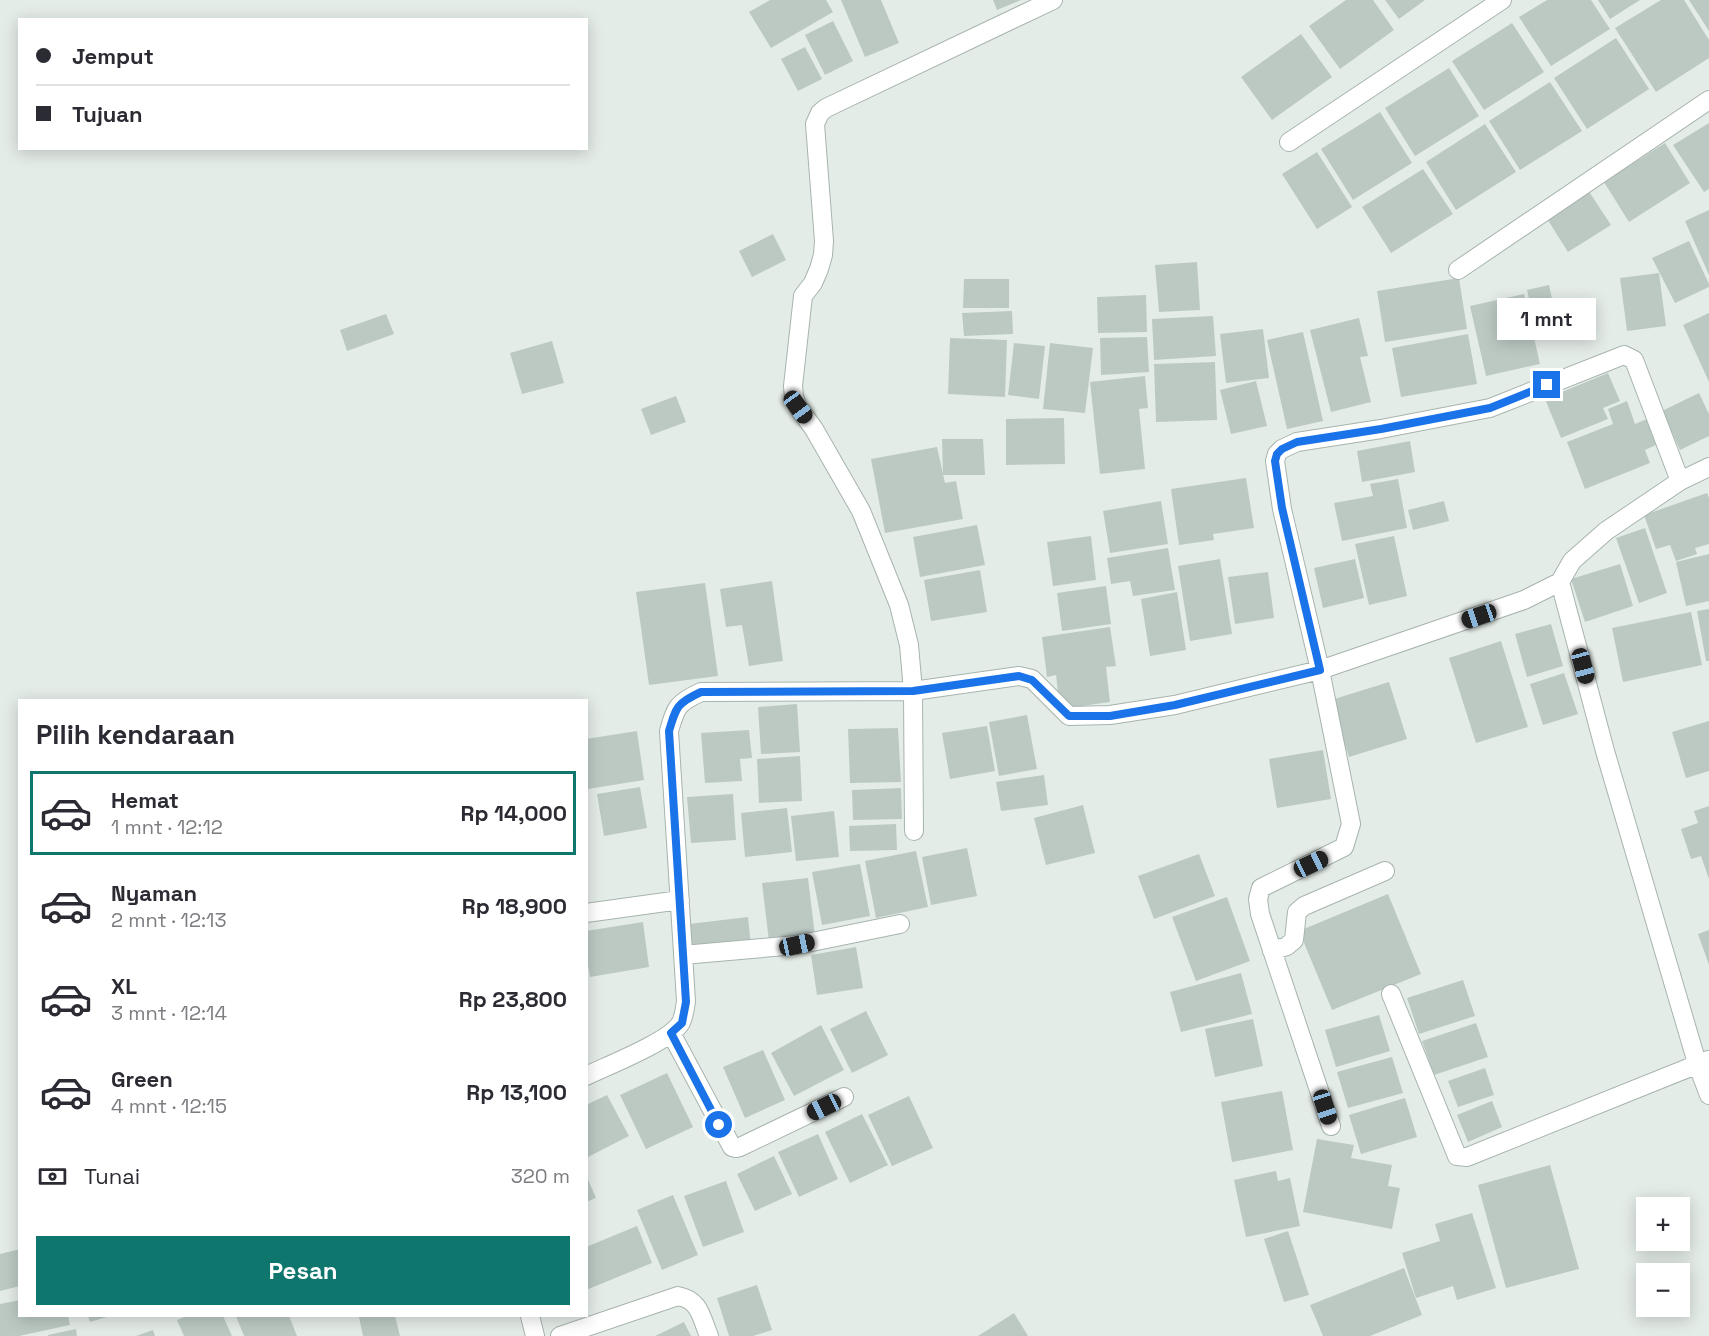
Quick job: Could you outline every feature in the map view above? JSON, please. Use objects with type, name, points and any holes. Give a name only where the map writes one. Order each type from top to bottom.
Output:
[{"type":"street","points":[[914,831],[913,691],[909,645],[899,605],[861,512],[814,429],[798,407],[794,396],[793,386],[803,296],[813,283],[823,255],[815,124],[820,113],[826,108],[1053,0]]},
{"type":"street","points":[[1289,142],[1502,0]]},
{"type":"street","points":[[1458,270],[1709,100]]},
{"type":"street","points":[[1331,1126],[1260,914],[1258,898],[1261,888],[1344,847],[1351,824],[1320,670],[1282,508],[1275,461],[1277,454],[1297,442],[1490,408],[1624,355],[1634,360],[1680,481]]},
{"type":"street","points":[[588,1075],[659,1041],[682,1023],[686,1002],[669,731],[676,710],[685,699],[701,692],[913,691],[1019,676],[1032,680],[1069,716],[1110,716],[1175,705],[1320,670],[1524,600],[1560,582],[1572,561],[1606,531],[1680,481],[1709,467]]},
{"type":"street","points":[[1560,582],[1605,751],[1703,1061],[1709,1095]]},
{"type":"street","points":[[1272,951],[1287,946],[1294,940],[1297,912],[1304,906],[1385,871]]},
{"type":"street","points":[[588,913],[680,900]]},
{"type":"street","points":[[683,955],[797,945],[900,924]]},
{"type":"street","points":[[1390,994],[1457,1156],[1460,1158],[1703,1061]]},
{"type":"street","points":[[671,1033],[732,1147],[740,1147],[844,1097]]},
{"type":"street","points":[[560,1336],[678,1296],[690,1298],[697,1307],[709,1336]]},
{"type":"street","points":[[530,1317],[535,1336]]},
{"type":"building","points":[[770,0],[826,0],[833,12],[771,48],[749,12]]},
{"type":"building","points":[[841,0],[881,0],[899,43],[865,57]]},
{"type":"building","points":[[993,0],[1021,0],[997,10]]},
{"type":"building","points":[[1346,0],[1373,0],[1394,30],[1340,69],[1309,26]]},
{"type":"building","points":[[1385,0],[1425,0],[1399,19]]},
{"type":"building","points":[[1547,0],[1591,0],[1610,29],[1551,66],[1519,17]]},
{"type":"building","points":[[1598,0],[1640,0],[1610,19]]},
{"type":"building","points":[[1661,0],[1684,0],[1709,40],[1709,58],[1656,92],[1615,28]]},
{"type":"building","points":[[1689,0],[1709,0],[1709,31]]},
{"type":"building","points":[[833,21],[853,61],[825,75],[805,35]]},
{"type":"building","points":[[1512,23],[1544,72],[1484,110],[1452,61]]},
{"type":"building","points":[[1301,34],[1332,77],[1272,120],[1241,77]]},
{"type":"building","points":[[1616,38],[1649,89],[1587,129],[1554,78]]},
{"type":"building","points":[[805,47],[822,79],[798,91],[781,59]]},
{"type":"building","points":[[1449,68],[1479,116],[1415,156],[1385,108]]},
{"type":"building","points":[[1550,82],[1582,131],[1520,170],[1489,121]]},
{"type":"building","points":[[1380,112],[1412,163],[1353,200],[1321,149]]},
{"type":"building","points":[[1709,123],[1709,189],[1704,192],[1673,145]]},
{"type":"building","points":[[1485,124],[1516,172],[1456,210],[1426,162]]},
{"type":"building","points":[[1665,143],[1690,183],[1629,222],[1604,182]]},
{"type":"building","points":[[1317,152],[1352,207],[1317,229],[1282,174]]},
{"type":"building","points":[[1423,169],[1453,214],[1391,253],[1362,207]]},
{"type":"building","points":[[1586,187],[1611,225],[1568,252],[1544,214]]},
{"type":"building","points":[[1709,210],[1709,275],[1685,221]]},
{"type":"building","points":[[773,234],[786,260],[752,277],[739,251]]},
{"type":"building","points":[[1689,241],[1709,287],[1675,303],[1652,258]]},
{"type":"building","points":[[1197,262],[1200,310],[1159,312],[1155,265]]},
{"type":"building","points":[[1659,273],[1666,326],[1627,331],[1620,278]]},
{"type":"building","points":[[1459,278],[1467,329],[1385,342],[1377,291]]},
{"type":"building","points":[[964,279],[1009,279],[1009,308],[963,308]]},
{"type":"building","points":[[1549,285],[1557,321],[1535,326],[1527,290]]},
{"type":"building","points":[[1524,294],[1540,364],[1486,376],[1470,306]]},
{"type":"building","points":[[1146,295],[1147,332],[1098,333],[1097,297]]},
{"type":"building","points":[[1012,311],[1013,334],[964,336],[962,313]]},
{"type":"building","points":[[1709,313],[1709,382],[1683,325]]},
{"type":"building","points":[[386,314],[394,334],[347,351],[340,330]]},
{"type":"building","points":[[1213,316],[1216,356],[1154,360],[1152,319]]},
{"type":"building","points":[[1359,318],[1368,356],[1360,357],[1371,402],[1331,412],[1310,330]]},
{"type":"building","points":[[1263,329],[1269,378],[1226,383],[1220,334]]},
{"type":"building","points":[[1303,332],[1323,421],[1287,429],[1267,340]]},
{"type":"building","points":[[1468,334],[1477,384],[1401,397],[1392,348]]},
{"type":"building","points":[[1147,337],[1149,372],[1101,375],[1100,338]]},
{"type":"building","points":[[950,338],[1007,340],[1005,397],[948,394]]},
{"type":"building","points":[[552,341],[564,383],[522,394],[510,353]]},
{"type":"building","points":[[1014,343],[1045,346],[1039,399],[1008,395]]},
{"type":"building","points":[[1050,343],[1093,348],[1085,413],[1043,409]]},
{"type":"building","points":[[1215,362],[1217,420],[1156,422],[1154,364]]},
{"type":"building","points":[[1608,373],[1620,401],[1603,408],[1608,419],[1561,438],[1545,399]]},
{"type":"building","points":[[1145,376],[1148,408],[1139,409],[1145,469],[1100,474],[1090,382]]},
{"type":"building","points":[[1256,381],[1267,426],[1231,434],[1220,390]]},
{"type":"building","points":[[1699,393],[1709,414],[1709,436],[1680,450],[1662,411]]},
{"type":"building","points":[[676,396],[686,422],[651,435],[641,409]]},
{"type":"building","points":[[1627,401],[1635,424],[1647,419],[1656,445],[1645,450],[1650,463],[1585,489],[1567,442],[1613,424],[1608,409]]},
{"type":"building","points":[[1064,418],[1065,464],[1006,465],[1006,419]]},
{"type":"building","points":[[942,439],[983,439],[985,475],[943,475]]},
{"type":"building","points":[[1410,441],[1415,472],[1362,482],[1357,451]]},
{"type":"building","points":[[937,447],[945,483],[956,481],[963,519],[885,533],[871,459]]},
{"type":"building","points":[[1246,478],[1254,528],[1213,534],[1214,540],[1179,545],[1171,489]]},
{"type":"building","points":[[1398,479],[1407,528],[1342,541],[1334,503],[1373,496],[1370,484]]},
{"type":"building","points":[[1707,493],[1709,498],[1709,544],[1695,548],[1697,554],[1676,561],[1670,545],[1656,549],[1644,515]]},
{"type":"building","points":[[1161,501],[1168,544],[1110,553],[1103,511]]},
{"type":"building","points":[[1444,501],[1449,521],[1413,530],[1408,510]]},
{"type":"building","points":[[977,525],[985,565],[920,577],[913,537]]},
{"type":"building","points":[[1645,528],[1667,593],[1639,603],[1616,538]]},
{"type":"building","points":[[1091,536],[1096,580],[1053,586],[1047,542]]},
{"type":"building","points":[[1394,536],[1407,596],[1369,605],[1355,544]]},
{"type":"building","points":[[1168,548],[1175,590],[1133,596],[1130,581],[1111,584],[1107,558]]},
{"type":"building","points":[[1709,554],[1709,601],[1686,606],[1676,562]]},
{"type":"building","points":[[1220,559],[1232,634],[1190,641],[1178,566]]},
{"type":"building","points":[[1355,559],[1364,598],[1323,608],[1314,568]]},
{"type":"building","points":[[1620,564],[1633,606],[1585,622],[1571,579]]},
{"type":"building","points":[[980,570],[987,612],[931,621],[924,580]]},
{"type":"building","points":[[1268,572],[1274,618],[1235,624],[1228,577]]},
{"type":"building","points":[[772,581],[783,661],[749,666],[742,625],[726,627],[720,589]]},
{"type":"building","points":[[705,583],[718,676],[649,685],[636,592]]},
{"type":"building","points":[[1106,586],[1111,624],[1062,631],[1057,593]]},
{"type":"building","points":[[1177,592],[1186,650],[1150,656],[1141,599]]},
{"type":"building","points":[[1709,609],[1709,661],[1706,661],[1697,611]]},
{"type":"building","points":[[1691,612],[1702,665],[1623,682],[1612,628]]},
{"type":"building","points":[[1551,624],[1563,666],[1527,677],[1515,634]]},
{"type":"building","points":[[1110,627],[1116,666],[1106,667],[1110,702],[1060,709],[1056,675],[1047,677],[1042,637]]},
{"type":"building","points":[[1501,641],[1528,727],[1476,743],[1449,658]]},
{"type":"building","points":[[1564,673],[1578,714],[1543,725],[1530,684]]},
{"type":"building","points":[[1389,682],[1407,739],[1349,757],[1331,700]]},
{"type":"building","points":[[797,704],[800,752],[761,754],[758,707]]},
{"type":"building","points":[[1027,715],[1037,769],[999,776],[989,722]]},
{"type":"building","points":[[1709,721],[1709,771],[1686,778],[1672,732]]},
{"type":"building","points":[[987,726],[995,771],[950,779],[942,733]]},
{"type":"building","points":[[898,728],[901,782],[850,783],[848,729]]},
{"type":"building","points":[[749,730],[752,758],[740,759],[742,781],[705,783],[701,733]]},
{"type":"building","points":[[637,731],[644,780],[588,789],[588,739]]},
{"type":"building","points":[[1323,750],[1331,799],[1277,808],[1269,759]]},
{"type":"building","points":[[800,756],[802,801],[759,803],[757,759]]},
{"type":"building","points":[[1044,775],[1048,805],[1001,811],[996,782]]},
{"type":"building","points":[[640,787],[647,828],[604,836],[597,794]]},
{"type":"building","points":[[901,788],[902,819],[853,820],[852,790]]},
{"type":"building","points":[[733,794],[736,840],[691,843],[687,797]]},
{"type":"building","points":[[1083,805],[1095,853],[1046,865],[1034,818]]},
{"type":"building","points":[[1709,806],[1709,879],[1701,856],[1691,859],[1681,829],[1698,823],[1694,811]]},
{"type":"building","points":[[787,808],[792,852],[745,857],[741,813]]},
{"type":"building","points":[[834,811],[839,857],[796,861],[791,816]]},
{"type":"building","points":[[896,824],[897,850],[850,851],[849,826]]},
{"type":"building","points":[[967,848],[977,896],[931,905],[922,857]]},
{"type":"building","points":[[916,851],[928,907],[876,918],[865,861]]},
{"type":"building","points":[[1199,854],[1215,896],[1154,919],[1138,876]]},
{"type":"building","points":[[860,864],[870,916],[822,925],[812,872]]},
{"type":"building","points":[[808,878],[815,936],[769,941],[762,883]]},
{"type":"building","points":[[1388,894],[1421,974],[1332,1010],[1299,931]]},
{"type":"building","points":[[1227,897],[1250,961],[1196,981],[1172,917]]},
{"type":"building","points":[[748,917],[751,946],[692,952],[689,924]]},
{"type":"building","points":[[643,922],[649,967],[590,977],[588,931]]},
{"type":"building","points":[[1709,930],[1709,965],[1698,934]]},
{"type":"building","points":[[856,947],[863,988],[817,995],[811,955]]},
{"type":"building","points":[[1241,973],[1252,1014],[1181,1032],[1170,992]]},
{"type":"building","points":[[1463,980],[1475,1016],[1419,1034],[1407,998]]},
{"type":"building","points":[[866,1011],[888,1055],[852,1073],[830,1029]]},
{"type":"building","points":[[1379,1015],[1390,1051],[1336,1067],[1325,1030]]},
{"type":"building","points":[[1253,1019],[1263,1066],[1215,1077],[1205,1029]]},
{"type":"building","points":[[1476,1023],[1488,1057],[1434,1075],[1422,1041]]},
{"type":"building","points":[[821,1025],[844,1070],[794,1096],[771,1053]]},
{"type":"building","points":[[763,1050],[785,1100],[745,1118],[723,1067]]},
{"type":"building","points":[[1392,1057],[1403,1093],[1348,1108],[1337,1072]]},
{"type":"building","points":[[1485,1068],[1494,1095],[1458,1107],[1448,1081]]},
{"type":"building","points":[[667,1073],[693,1127],[646,1149],[620,1095]]},
{"type":"building","points":[[1282,1091],[1293,1150],[1232,1162],[1221,1102]]},
{"type":"building","points":[[607,1095],[629,1136],[588,1157],[588,1104]]},
{"type":"building","points":[[909,1096],[933,1148],[892,1166],[868,1115]]},
{"type":"building","points":[[1405,1098],[1417,1137],[1361,1154],[1349,1115]]},
{"type":"building","points":[[1492,1101],[1502,1127],[1468,1142],[1457,1115]]},
{"type":"building","points":[[862,1114],[888,1165],[850,1183],[825,1132]]},
{"type":"building","points":[[818,1134],[838,1179],[799,1197],[778,1152]]},
{"type":"building","points":[[1317,1139],[1354,1145],[1351,1158],[1392,1165],[1388,1186],[1400,1188],[1392,1229],[1303,1212]]},
{"type":"building","points":[[774,1156],[792,1194],[755,1211],[737,1174]]},
{"type":"building","points":[[1550,1165],[1579,1269],[1506,1288],[1478,1185]]},
{"type":"building","points":[[1276,1171],[1278,1181],[1290,1178],[1300,1226],[1246,1237],[1234,1180]]},
{"type":"building","points":[[588,1180],[596,1198],[588,1201]]},
{"type":"building","points":[[726,1181],[744,1232],[703,1247],[684,1196]]},
{"type":"building","points":[[673,1195],[698,1255],[662,1270],[637,1210]]},
{"type":"building","points":[[1472,1213],[1496,1288],[1457,1300],[1453,1286],[1416,1298],[1402,1253],[1440,1241],[1435,1224]]},
{"type":"building","points":[[637,1226],[652,1263],[588,1289],[588,1246]]},
{"type":"building","points":[[1288,1231],[1309,1295],[1284,1302],[1264,1239]]},
{"type":"building","points":[[18,1250],[18,1286],[0,1291],[0,1254]]},
{"type":"building","points":[[1404,1268],[1422,1315],[1370,1336],[1323,1336],[1310,1305]]},
{"type":"building","points":[[757,1285],[772,1330],[753,1336],[729,1336],[717,1298]]},
{"type":"building","points":[[18,1300],[18,1317],[68,1317],[70,1325],[19,1336],[0,1336],[0,1304]]},
{"type":"building","points":[[1014,1313],[1028,1336],[978,1336]]},
{"type":"building","points":[[88,1317],[107,1317],[90,1322]]},
{"type":"building","points":[[184,1317],[223,1317],[232,1336],[184,1336],[177,1320]]},
{"type":"building","points":[[236,1317],[289,1317],[297,1336],[244,1336]]},
{"type":"building","points":[[359,1317],[395,1317],[400,1336],[363,1336]]},
{"type":"building","points":[[684,1322],[691,1336],[655,1336]]},
{"type":"building","points":[[76,1329],[77,1336],[48,1336],[48,1335]]},
{"type":"building","points":[[153,1330],[155,1336],[136,1336]]},
{"type":"route","points":[[719,1125],[671,1033],[682,1023],[686,1002],[669,731],[676,710],[685,699],[701,692],[913,691],[1019,676],[1032,680],[1069,716],[1110,716],[1175,705],[1320,670],[1282,508],[1275,461],[1277,454],[1297,442],[1490,408],[1547,385]]}]
